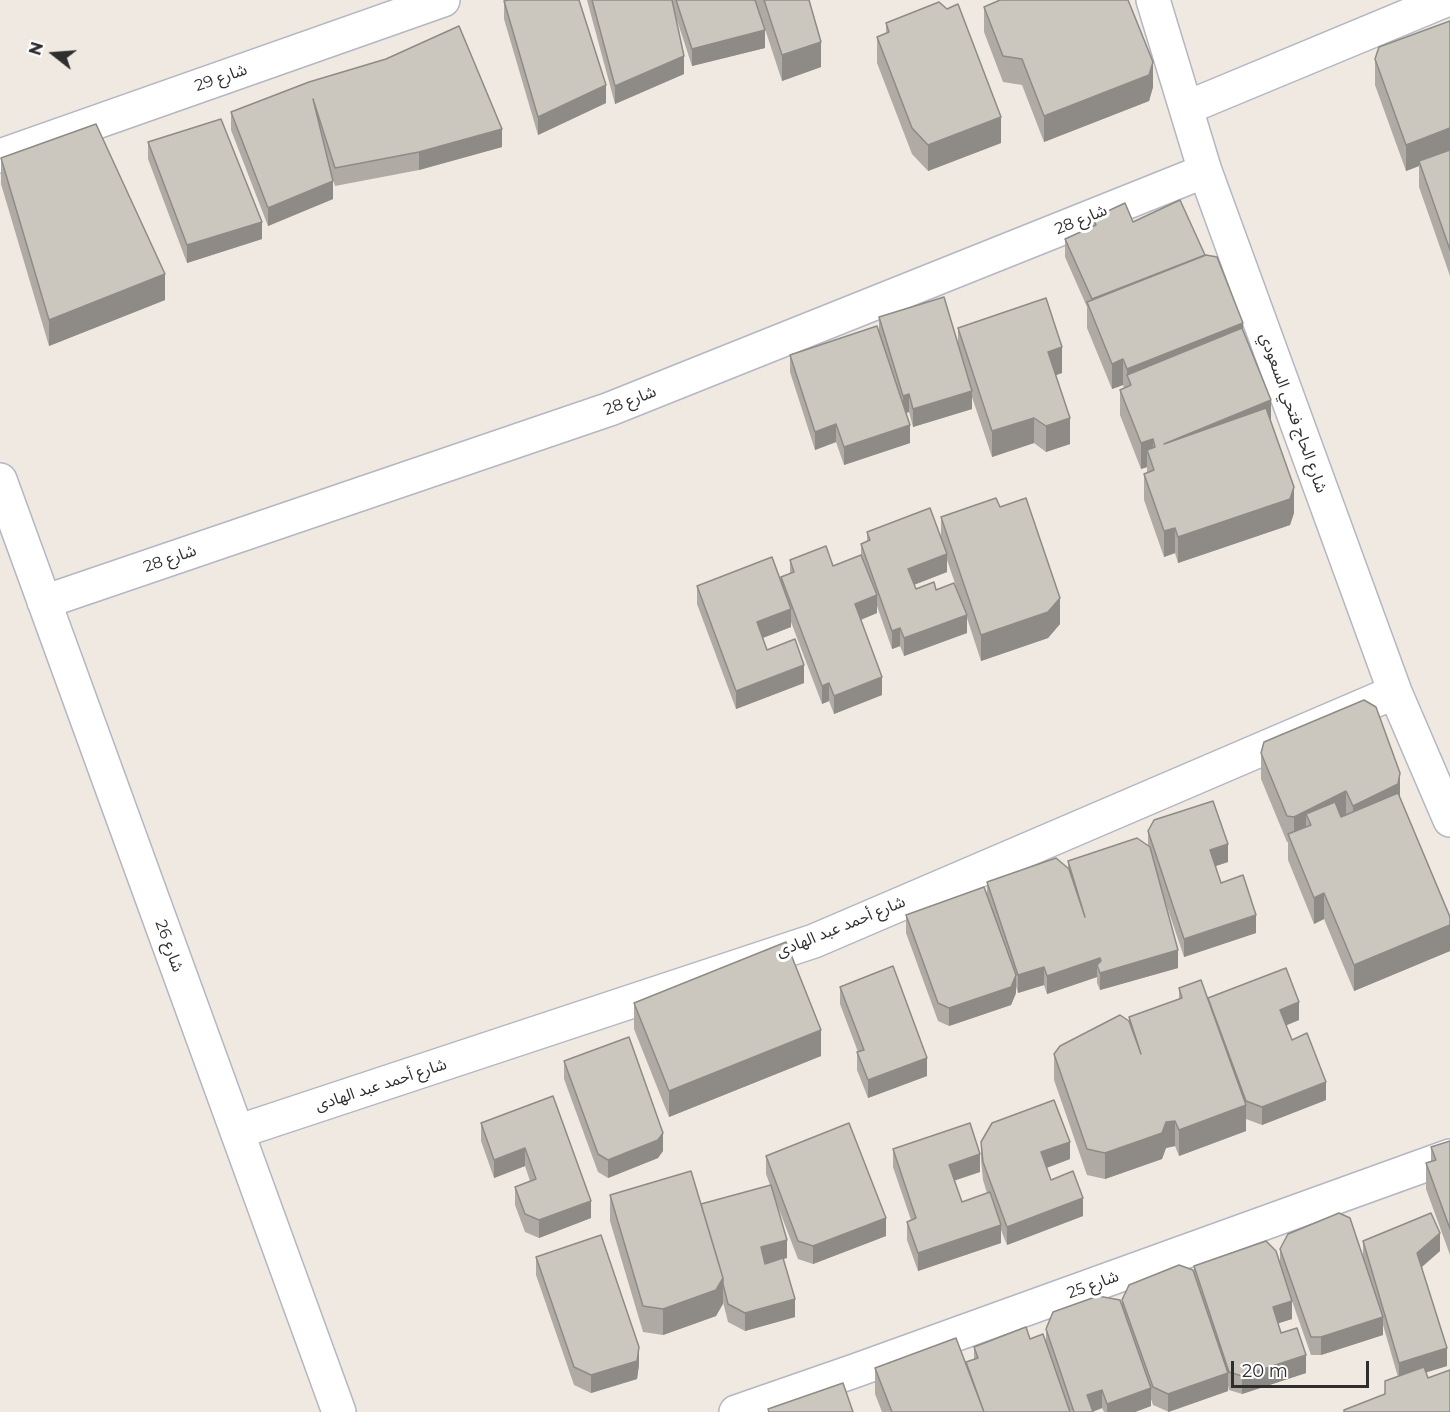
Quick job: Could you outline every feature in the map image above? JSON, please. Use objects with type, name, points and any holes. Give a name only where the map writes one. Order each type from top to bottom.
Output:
[{"type":"street","name":"شارع 29","points":[[0,156],[443,0]]},
{"type":"street","name":"شارع الحاج فتحي السعودي","points":[[1153,0],[1205,171],[1395,692],[1450,820]]},
{"type":"street","points":[[1186,108],[1446,0]]},
{"type":"street","name":"شارع 28","points":[[44,602],[610,409],[1205,171]]},
{"type":"street","name":"شارع 26","points":[[0,480],[339,1412]]},
{"type":"street","name":"شارع أحمد عبد الهادى","points":[[237,1132],[814,941],[1395,692]]},
{"type":"street","name":"شارع 25","points":[[736,1412],[1450,1155]]},
{"type":"building","points":[[579,0],[606,85],[538,117],[504,1]]},
{"type":"building","points":[[592,0],[672,0],[684,56],[615,86]]},
{"type":"building","points":[[676,0],[755,0],[765,30],[692,49]]},
{"type":"building","points":[[764,0],[809,0],[821,42],[782,55]]},
{"type":"building","points":[[1000,0],[1128,0],[1153,62],[1149,75],[1044,116],[1022,59],[1003,56],[984,7]]},
{"type":"building","points":[[939,2],[947,9],[958,4],[1001,117],[928,145],[912,128],[877,37],[889,32],[886,23]]},
{"type":"building","points":[[1450,21],[1450,128],[1406,145],[1375,59],[1379,47]]},
{"type":"building","points":[[459,26],[502,129],[419,152],[335,168],[313,99],[333,181],[268,208],[231,112],[309,82],[386,59]]},
{"type":"building","points":[[221,119],[262,222],[187,245],[148,142]]},
{"type":"building","points":[[96,124],[165,274],[49,320],[1,158]]},
{"type":"building","points":[[1450,150],[1450,250],[1419,161]]},
{"type":"building","points":[[1180,200],[1205,255],[1092,299],[1065,239],[1096,225],[1093,218],[1125,203],[1133,222]]},
{"type":"building","points":[[1206,255],[1217,257],[1243,323],[1127,369],[1123,359],[1112,364],[1087,302]]},
{"type":"building","points":[[944,297],[972,391],[913,409],[909,394],[903,396],[879,317]]},
{"type":"building","points":[[1046,298],[1062,347],[1048,352],[1070,418],[1046,426],[1034,418],[992,431],[958,328]]},
{"type":"building","points":[[877,326],[910,425],[844,447],[836,424],[815,432],[790,355]]},
{"type":"building","points":[[1242,328],[1271,400],[1164,444],[1266,408],[1294,487],[1290,499],[1178,537],[1175,528],[1164,531],[1144,474],[1154,470],[1147,450],[1155,447],[1153,439],[1141,443],[1120,390],[1131,385],[1127,375]]},
{"type":"building","points":[[996,498],[1000,507],[1026,498],[1060,598],[1048,612],[981,635],[941,517]]},
{"type":"building","points":[[930,508],[947,554],[908,569],[916,589],[934,582],[936,590],[954,583],[967,615],[904,638],[900,628],[892,631],[861,544],[870,540],[867,532]]},
{"type":"building","points":[[826,546],[833,566],[861,555],[877,595],[855,604],[882,677],[834,696],[829,683],[822,686],[781,577],[794,572],[790,560]]},
{"type":"building","points":[[772,557],[791,609],[757,622],[767,650],[795,639],[804,665],[736,691],[697,586]]},
{"type":"building","points":[[1364,700],[1376,707],[1400,773],[1398,784],[1353,806],[1346,791],[1294,817],[1287,816],[1261,753],[1264,742]]},
{"type":"building","points":[[1398,793],[1450,917],[1450,925],[1354,965],[1324,893],[1314,898],[1288,834],[1311,825],[1306,814],[1335,802],[1341,817]]},
{"type":"building","points":[[1213,801],[1228,844],[1210,850],[1221,883],[1243,875],[1256,915],[1184,939],[1148,831],[1154,820]]},
{"type":"building","points":[[1137,838],[1150,847],[1178,950],[1100,973],[1097,965],[1101,961],[1100,958],[1047,976],[1044,967],[1018,975],[987,882],[1056,858],[1069,869],[1085,917],[1068,861]]},
{"type":"building","points":[[984,887],[1016,975],[1011,987],[949,1008],[938,1003],[906,915]]},
{"type":"building","points":[[786,942],[821,1030],[669,1091],[634,1003]]},
{"type":"building","points":[[893,966],[927,1058],[868,1080],[857,1052],[864,1050],[840,987]]},
{"type":"building","points":[[1286,968],[1299,1002],[1280,1010],[1292,1040],[1307,1033],[1326,1082],[1262,1107],[1246,1101],[1208,998]]},
{"type":"building","points":[[1201,980],[1246,1105],[1179,1130],[1175,1121],[1166,1122],[1162,1133],[1105,1153],[1087,1149],[1054,1054],[1060,1046],[1120,1015],[1129,1021],[1141,1054],[1129,1017],[1182,998],[1179,988]]},
{"type":"building","points":[[629,1037],[663,1133],[658,1140],[608,1160],[598,1154],[564,1061]]},
{"type":"building","points":[[553,1096],[591,1201],[539,1220],[525,1214],[515,1187],[536,1179],[525,1148],[494,1160],[481,1123]]},
{"type":"building","points":[[1054,1100],[1070,1142],[1041,1152],[1051,1180],[1073,1171],[1083,1198],[1007,1227],[983,1162],[981,1142],[992,1123]]},
{"type":"building","points":[[849,1123],[886,1218],[813,1246],[798,1241],[766,1156]]},
{"type":"building","points":[[970,1123],[980,1154],[949,1165],[962,1202],[990,1192],[1001,1225],[918,1253],[907,1222],[916,1218],[893,1149]]},
{"type":"building","points":[[1450,1141],[1450,1229],[1426,1163],[1436,1160],[1431,1147]]},
{"type":"building","points":[[691,1171],[723,1278],[716,1290],[663,1309],[643,1306],[610,1195]]},
{"type":"building","points":[[771,1185],[787,1240],[761,1247],[765,1264],[783,1258],[795,1299],[745,1313],[728,1304],[723,1278],[701,1204]]},
{"type":"building","points":[[1339,1213],[1350,1218],[1383,1317],[1321,1337],[1311,1337],[1280,1249],[1288,1234]]},
{"type":"building","points":[[1431,1213],[1440,1233],[1417,1253],[1447,1348],[1399,1363],[1363,1241]]},
{"type":"building","points":[[601,1235],[639,1347],[637,1361],[591,1375],[574,1367],[536,1257]]},
{"type":"building","points":[[1266,1241],[1276,1251],[1292,1301],[1273,1307],[1281,1333],[1297,1328],[1306,1355],[1242,1376],[1229,1372],[1194,1266]]},
{"type":"building","points":[[1179,1265],[1193,1270],[1228,1373],[1168,1394],[1153,1387],[1122,1300],[1129,1285]]},
{"type":"building","points":[[1098,1296],[1120,1300],[1151,1388],[1107,1404],[1102,1390],[1087,1395],[1093,1412],[1074,1412],[1046,1329],[1053,1312]]},
{"type":"building","points":[[1026,1327],[1030,1339],[1043,1334],[1070,1412],[984,1412],[966,1362],[978,1358],[974,1347]]},
{"type":"building","points":[[956,1338],[984,1412],[892,1412],[875,1368]]},
{"type":"building","points":[[1424,1367],[1428,1378],[1450,1370],[1450,1412],[1344,1412],[1344,1410],[1385,1394],[1385,1381]]},
{"type":"building","points":[[843,1383],[853,1412],[769,1412],[768,1409]]}]
